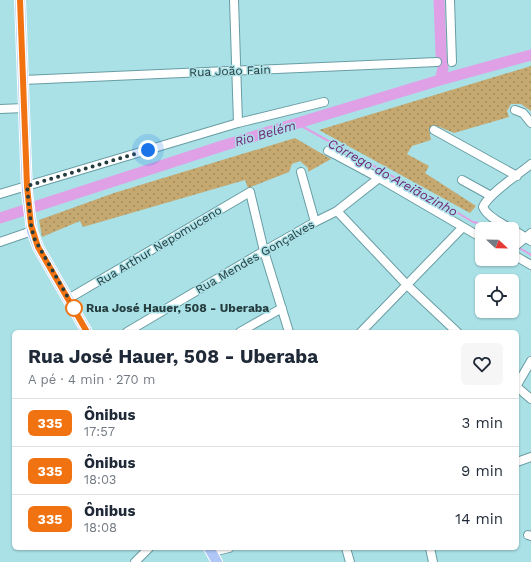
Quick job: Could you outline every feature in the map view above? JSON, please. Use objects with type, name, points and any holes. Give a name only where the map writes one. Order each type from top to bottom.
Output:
[{"type":"main road","points":[[20,0],[27,189],[32,228],[38,247],[86,330]]},
{"type":"main road","points":[[211,550],[217,562]]},
{"type":"street","points":[[234,0],[238,123]]},
{"type":"street","points":[[450,0],[452,62]]},
{"type":"street","name":"Rua João Fain","points":[[23,80],[437,62]]},
{"type":"street","points":[[0,194],[27,189],[238,123],[324,102]]},
{"type":"street","points":[[0,108],[24,108]]},
{"type":"street","points":[[515,110],[523,113],[531,123]]},
{"type":"street","points":[[434,130],[516,176]]},
{"type":"street","points":[[328,152],[379,178],[475,234]]},
{"type":"street","points":[[500,222],[485,211],[483,207],[485,203],[491,196],[531,164]]},
{"type":"street","points":[[300,172],[315,222]]},
{"type":"street","name":"Rua Mendes Gonçalves","points":[[130,330],[264,250],[337,211],[379,178]]},
{"type":"street","points":[[462,180],[491,196]]},
{"type":"street","name":"Rua Arthur Nepomuceno","points":[[68,299],[250,192],[264,250]]},
{"type":"street","points":[[337,211],[407,285],[455,330]]},
{"type":"street","points":[[363,330],[464,227]]},
{"type":"street","points":[[0,242],[32,228]]},
{"type":"street","points":[[519,232],[529,237],[519,244]]},
{"type":"street","points":[[264,250],[288,330]]},
{"type":"street","points":[[519,258],[531,265]]},
{"type":"street","points":[[244,330],[282,308]]},
{"type":"street","points":[[519,382],[531,361]]},
{"type":"street","points":[[519,388],[531,399]]},
{"type":"street","points":[[519,461],[531,457]]},
{"type":"street","points":[[135,562],[147,550]]},
{"type":"street","points":[[347,550],[350,562]]},
{"type":"street","points":[[430,550],[433,562]]},
{"type":"shaded area","points":[[531,66],[531,111],[521,104],[511,104],[507,111],[509,117],[454,133],[437,126],[429,130],[431,140],[412,146],[407,154],[429,166],[425,173],[476,206],[470,213],[319,130]]},
{"type":"shaded area","points":[[295,138],[331,159],[308,172],[308,168],[300,161],[292,164],[289,172],[248,188],[245,180],[83,227],[80,221],[42,237],[39,220],[114,193]]},
{"type":"waterway","points":[[439,0],[443,69],[440,80]]},
{"type":"waterway","name":"Rio Belém","points":[[0,218],[222,146],[440,80],[531,55]]},
{"type":"waterway","name":"Córrego do Areiãozinho","points":[[296,123],[475,223]]},
{"type":"waterway","name":"Córrego do Areiãozinho","points":[[519,248],[531,255]]},
{"type":"bus line","name":"335","points":[[20,0],[27,192],[31,225],[38,247],[86,330]]},
{"type":"place","name":"Rua José Hauer, 508 - Uberaba","points":[[74,308]]},
{"type":"route","points":[[74,308],[34,238],[31,225],[27,186],[148,150]]}]
